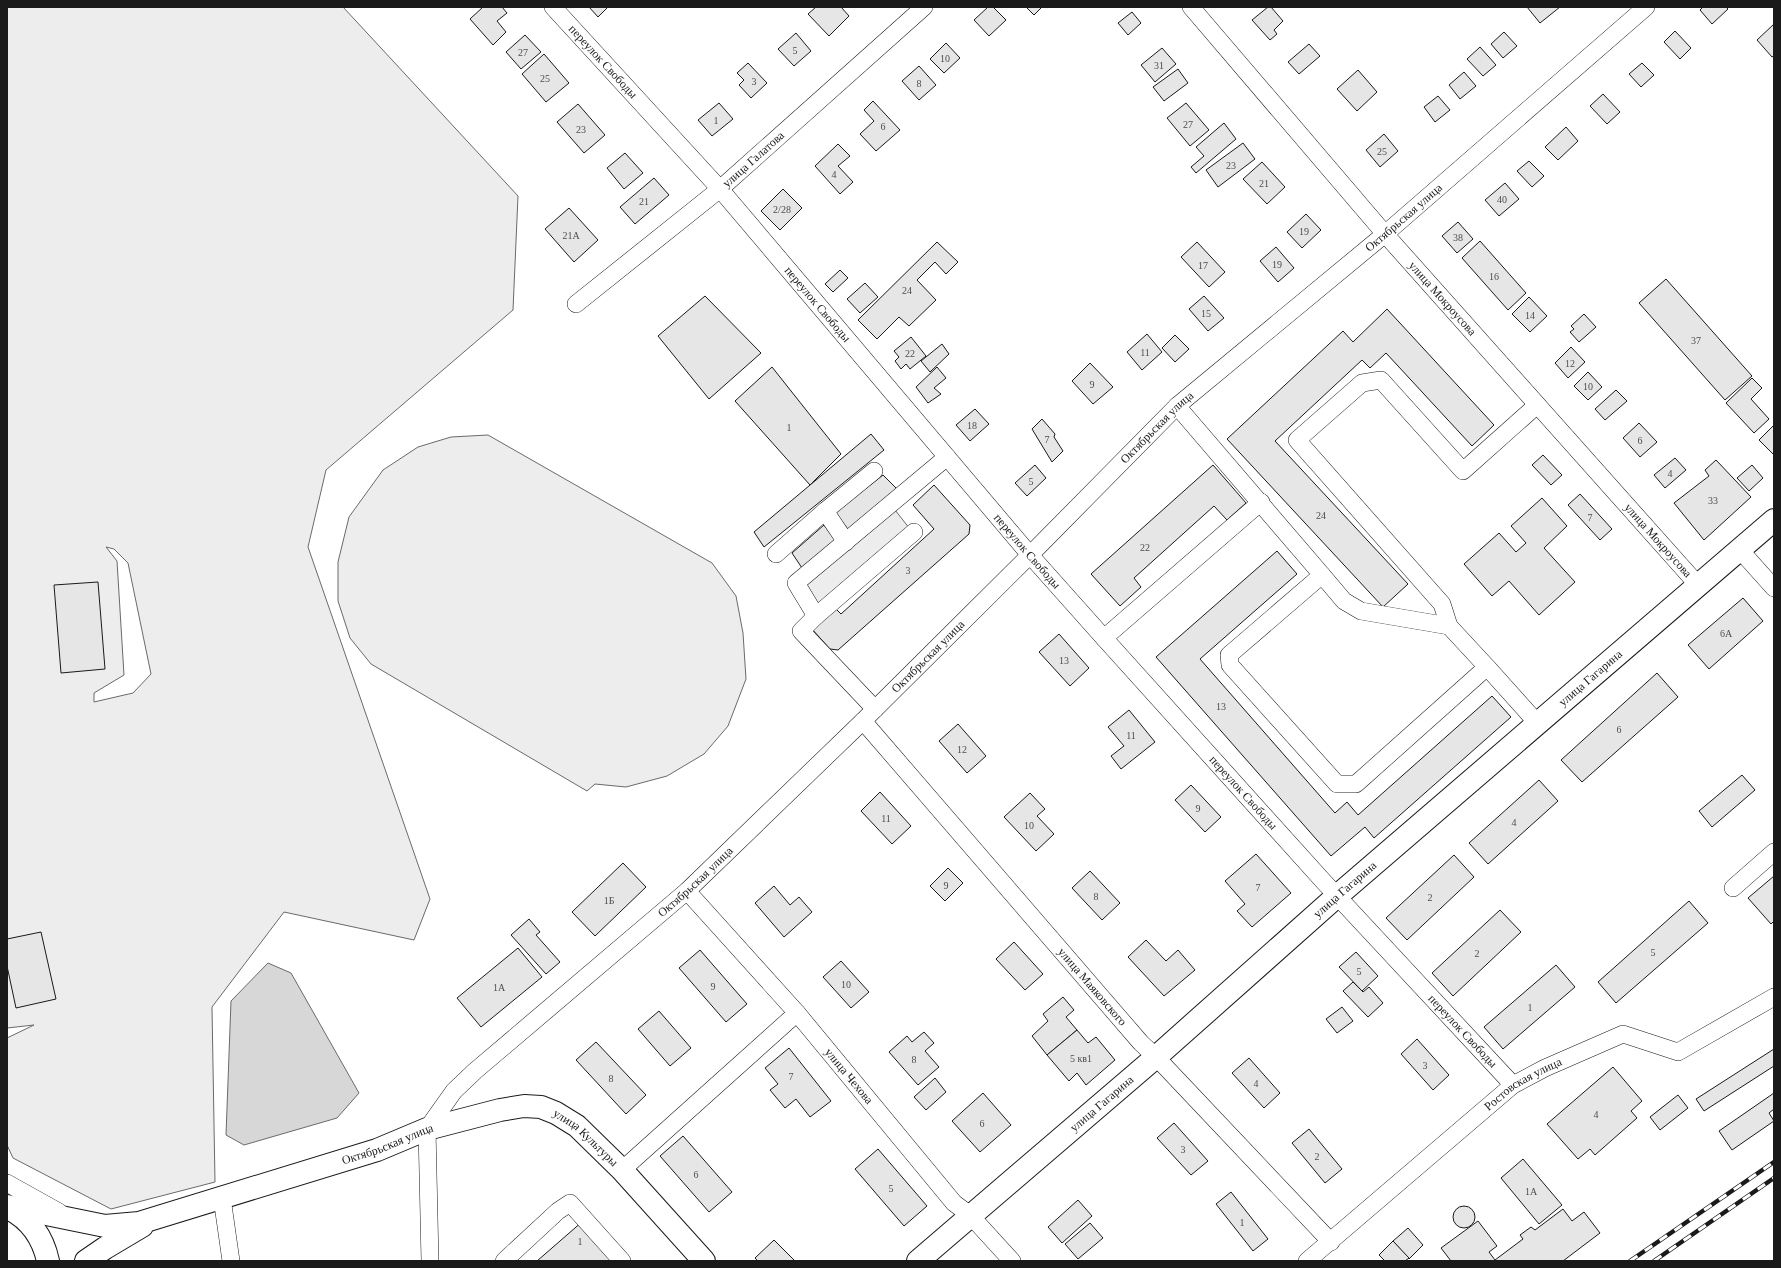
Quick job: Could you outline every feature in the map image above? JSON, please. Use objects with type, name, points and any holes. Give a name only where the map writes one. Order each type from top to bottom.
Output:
[{"type":"main road","name":"улица Гагарина","points":[[918,1261],[1156,1057],[1337,896],[1774,520]]},
{"type":"main road","name":"улица Культуры","points":[[426,1129],[500,1110],[524,1106],[541,1107],[556,1113],[577,1126],[622,1170],[704,1261]]},
{"type":"main road","name":"Октябрьская улица","points":[[161,1216],[377,1150],[426,1129]]},
{"type":"main road","points":[[13,1207],[104,1226],[120,1226],[161,1216]]},
{"type":"main road","points":[[13,1207],[37,1232],[45,1247],[48,1261]]},
{"type":"main road","points":[[86,1261],[105,1248],[161,1216]]},
{"type":"street","name":"переулок Свободы","points":[[553,7],[720,189],[1030,556],[1337,896],[1513,1085]]},
{"type":"street","name":"улица Галатова","points":[[576,304],[720,189],[924,7]]},
{"type":"street","name":"улица Мокроусова","points":[[1191,7],[1385,234],[1698,585]]},
{"type":"street","name":"Октябрьская улица","points":[[426,1129],[454,1091],[475,1071],[687,892],[1030,556],[1177,406],[1385,234],[1646,7]]},
{"type":"street","points":[[1537,405],[1463,471],[1381,380],[1362,382],[1297,440],[1442,604],[1449,626],[1538,724]]},
{"type":"street","points":[[1177,406],[1261,502],[1344,601],[1361,611],[1449,626]]},
{"type":"street","points":[[816,616],[796,583],[947,457]]},
{"type":"street","points":[[776,554],[874,470]]},
{"type":"street","points":[[1104,638],[1261,502]]},
{"type":"street","points":[[825,511],[846,542]]},
{"type":"street","points":[[875,709],[802,631],[816,616],[914,532]]},
{"type":"street","points":[[1740,550],[1774,588]]},
{"type":"street","points":[[1322,575],[1230,656],[1230,665],[1337,784],[1356,784],[1487,667]]},
{"type":"street","name":"улица Маяковского","points":[[863,721],[1141,1043],[1331,1242]]},
{"type":"street","points":[[1733,888],[1774,852]]},
{"type":"street","name":"улица Чехова","points":[[687,892],[797,1013],[954,1203],[970,1215],[1012,1261]]},
{"type":"street","name":"Ростовская улица","points":[[1307,1261],[1513,1085],[1545,1068],[1623,1034],[1678,1052],[1774,997]]},
{"type":"street","points":[[622,1170],[797,1013]]},
{"type":"street","points":[[426,1129],[430,1261]]},
{"type":"street","points":[[7,1182],[51,1208],[79,1221]]},
{"type":"street","points":[[222,1198],[232,1261]]},
{"type":"street","points":[[504,1261],[558,1211],[570,1203],[622,1261]]},
{"type":"shaded area","points":[[7,7],[343,7],[518,196],[513,310],[326,470],[308,547],[430,899],[414,940],[284,912],[212,1007],[215,1182],[111,1209],[13,1158],[7,1145],[7,1038],[34,1025],[7,1028]],"holes":[[[106,547],[114,549],[128,563],[151,674],[133,693],[94,702],[94,693],[124,675],[117,561]]]},
{"type":"shaded area","points":[[488,435],[712,563],[736,596],[743,633],[746,679],[728,726],[704,754],[667,776],[626,787],[595,784],[587,791],[371,664],[350,638],[338,601],[338,562],[349,517],[383,470],[418,447],[451,437]]},
{"type":"shaded area","points":[[895,510],[910,529],[815,608],[801,585]]},
{"type":"shaded area","points":[[268,963],[291,973],[359,1093],[337,1118],[244,1145],[226,1135],[231,1001]]},
{"type":"building","points":[[483,7],[502,7],[507,13],[497,21],[506,32],[493,45],[470,19]]},
{"type":"building","points":[[589,7],[608,7],[598,17]]},
{"type":"building","points":[[816,7],[841,7],[849,16],[829,36],[808,14]]},
{"type":"building","points":[[988,7],[993,7],[1006,20],[989,36],[974,20]]},
{"type":"building","points":[[1026,7],[1042,7],[1034,15]]},
{"type":"building","points":[[1268,7],[1271,7],[1283,21],[1274,30],[1277,34],[1270,40],[1252,20]]},
{"type":"building","points":[[1527,7],[1560,7],[1540,23]]},
{"type":"building","points":[[1703,7],[1726,7],[1728,9],[1712,24],[1700,10]]},
{"type":"building","points":[[1132,12],[1141,23],[1128,35],[1118,23]]},
{"type":"building","points":[[1774,24],[1774,56],[1772,57],[1757,40]]},
{"type":"building","points":[[1675,31],[1691,48],[1680,59],[1664,42]]},
{"type":"building","points":[[1504,32],[1517,46],[1503,58],[1491,44]]},
{"type":"building","points":[[796,33],[811,51],[794,66],[778,49]]},
{"type":"building","points":[[525,35],[541,52],[521,69],[506,52]]},
{"type":"building","points":[[946,43],[960,58],[944,73],[930,59]]},
{"type":"building","points":[[1309,44],[1320,56],[1299,74],[1288,62]]},
{"type":"building","points":[[1480,47],[1496,65],[1483,76],[1467,59]]},
{"type":"building","points":[[1162,48],[1176,64],[1155,82],[1141,65]]},
{"type":"building","points":[[544,54],[569,83],[546,102],[522,74]]},
{"type":"building","points":[[748,63],[767,83],[751,98],[739,85],[744,80],[737,73]]},
{"type":"building","points":[[1642,63],[1654,75],[1641,87],[1629,74]]},
{"type":"building","points":[[919,66],[936,85],[919,100],[902,81]]},
{"type":"building","points":[[1178,69],[1188,83],[1164,101],[1153,87]]},
{"type":"building","points":[[1358,70],[1377,92],[1357,111],[1337,89]]},
{"type":"building","points":[[1464,72],[1476,86],[1460,99],[1449,85]]},
{"type":"building","points":[[1603,94],[1620,112],[1607,124],[1590,106]]},
{"type":"building","points":[[1438,96],[1450,110],[1435,122],[1424,107]]},
{"type":"building","points":[[873,101],[900,130],[876,151],[860,134],[874,121],[864,110]]},
{"type":"building","points":[[719,103],[733,119],[712,136],[698,120]]},
{"type":"building","points":[[1186,103],[1209,130],[1190,146],[1167,118]]},
{"type":"building","points":[[578,104],[605,135],[584,153],[557,122]]},
{"type":"building","points":[[1224,123],[1236,139],[1196,173],[1191,167],[1204,156],[1196,147]]},
{"type":"building","points":[[1566,127],[1578,141],[1558,160],[1545,147]]},
{"type":"building","points":[[1384,134],[1398,151],[1380,167],[1366,150]]},
{"type":"building","points":[[1243,143],[1255,159],[1218,187],[1206,170]]},
{"type":"building","points":[[838,144],[850,156],[838,166],[853,182],[840,194],[815,166]]},
{"type":"building","points":[[625,153],[643,173],[624,189],[607,168]]},
{"type":"building","points":[[1529,161],[1544,176],[1532,187],[1517,171]]},
{"type":"building","points":[[1262,162],[1285,187],[1267,204],[1243,179]]},
{"type":"building","points":[[654,178],[669,195],[635,224],[620,207]]},
{"type":"building","points":[[1505,183],[1519,199],[1499,216],[1485,200]]},
{"type":"building","points":[[783,189],[802,208],[780,230],[761,211]]},
{"type":"building","points":[[569,208],[598,240],[574,262],[545,229]]},
{"type":"building","points":[[1306,214],[1321,230],[1302,248],[1287,232]]},
{"type":"building","points":[[1458,222],[1473,239],[1457,253],[1442,236]]},
{"type":"building","points":[[1480,241],[1526,293],[1508,310],[1462,258]]},
{"type":"building","points":[[937,242],[958,262],[946,274],[935,262],[917,280],[936,300],[909,326],[899,317],[877,339],[858,320]]},
{"type":"building","points":[[1197,242],[1225,272],[1209,287],[1181,257]]},
{"type":"building","points":[[1276,247],[1294,268],[1278,282],[1260,261]]},
{"type":"building","points":[[840,270],[848,278],[833,292],[825,284]]},
{"type":"building","points":[[1666,279],[1752,376],[1725,400],[1639,303]]},
{"type":"building","points":[[865,283],[878,297],[860,313],[847,299]]},
{"type":"building","points":[[705,296],[761,353],[709,399],[658,336]]},
{"type":"building","points":[[1204,296],[1224,318],[1208,331],[1189,309]]},
{"type":"building","points":[[1529,297],[1547,316],[1530,332],[1512,314]]},
{"type":"building","points":[[1387,309],[1494,425],[1472,446],[1386,353],[1370,368],[1362,360],[1275,441],[1408,584],[1383,607],[1227,439],[1343,331],[1353,342]]},
{"type":"building","points":[[1584,314],[1596,327],[1579,342],[1570,332],[1574,329],[1571,326]]},
{"type":"building","points":[[1147,334],[1162,352],[1142,370],[1127,352]]},
{"type":"building","points":[[1175,335],[1189,349],[1175,362],[1162,348]]},
{"type":"building","points":[[911,337],[926,356],[910,369],[906,364],[901,369],[895,361],[899,357],[894,351]]},
{"type":"building","points":[[942,344],[949,354],[930,372],[921,361]]},
{"type":"building","points":[[1571,347],[1585,362],[1568,378],[1555,363]]},
{"type":"building","points":[[1090,363],[1113,387],[1093,404],[1072,381]]},
{"type":"building","points":[[772,367],[841,454],[810,485],[735,401]]},
{"type":"building","points":[[937,367],[946,378],[934,388],[941,394],[928,403],[916,387]]},
{"type":"building","points":[[1588,372],[1602,387],[1588,400],[1574,386]]},
{"type":"building","points":[[1752,378],[1762,388],[1751,399],[1769,419],[1754,433],[1726,403]]},
{"type":"building","points":[[1616,390],[1627,401],[1605,420],[1595,409]]},
{"type":"building","points":[[975,409],[989,424],[970,441],[956,425]]},
{"type":"building","points":[[1042,419],[1055,434],[1054,437],[1063,451],[1052,462],[1032,429]]},
{"type":"building","points":[[1639,423],[1657,442],[1640,457],[1623,438]]},
{"type":"building","points":[[1774,425],[1774,455],[1759,440]]},
{"type":"building","points":[[871,434],[884,450],[764,547],[754,532]]},
{"type":"building","points":[[1543,455],[1562,475],[1551,485],[1532,465]]},
{"type":"building","points":[[1675,458],[1686,470],[1665,488],[1654,475]]},
{"type":"building","points":[[1716,460],[1751,497],[1704,540],[1674,503],[1709,476],[1705,470]]},
{"type":"building","points":[[1035,465],[1046,478],[1027,496],[1015,483]]},
{"type":"building","points":[[1213,465],[1246,503],[1227,520],[1214,506],[1134,578],[1141,587],[1120,606],[1091,574]]},
{"type":"building","points":[[1752,465],[1763,478],[1749,491],[1737,478]]},
{"type":"building","points":[[883,475],[897,489],[850,532],[835,512]]},
{"type":"building","points":[[934,485],[970,525],[969,534],[838,650],[830,649],[811,628],[834,607],[841,614],[934,529],[913,505]]},
{"type":"building","points":[[1580,494],[1612,529],[1600,540],[1568,505]]},
{"type":"building","points":[[1542,498],[1567,526],[1544,548],[1575,582],[1539,615],[1509,581],[1492,596],[1464,564],[1499,533],[1516,552],[1526,543],[1511,526]]},
{"type":"building","points":[[824,525],[837,543],[804,571],[792,553]]},
{"type":"building","points":[[1277,551],[1297,574],[1200,659],[1335,813],[1347,802],[1358,815],[1492,696],[1511,717],[1374,838],[1365,827],[1331,856],[1156,657]]},
{"type":"building","points":[[98,582],[105,669],[61,673],[54,585]]},
{"type":"building","points":[[1743,598],[1763,621],[1709,669],[1688,645]]},
{"type":"building","points":[[1059,634],[1089,668],[1070,686],[1039,652]]},
{"type":"building","points":[[1657,673],[1678,697],[1582,782],[1561,760]]},
{"type":"building","points":[[1129,710],[1155,742],[1121,769],[1111,756],[1124,746],[1108,727]]},
{"type":"building","points":[[958,724],[986,756],[967,773],[939,741]]},
{"type":"building","points":[[1742,775],[1755,790],[1712,827],[1699,811]]},
{"type":"building","points":[[1539,780],[1558,801],[1488,864],[1469,843]]},
{"type":"building","points":[[1191,785],[1221,817],[1205,832],[1175,800]]},
{"type":"building","points":[[880,792],[911,826],[892,844],[861,811]]},
{"type":"building","points":[[1030,793],[1045,809],[1037,816],[1054,834],[1036,851],[1004,817]]},
{"type":"building","points":[[1256,854],[1291,893],[1252,927],[1237,911],[1245,904],[1225,881]]},
{"type":"building","points":[[1454,855],[1474,877],[1407,940],[1386,918]]},
{"type":"building","points":[[623,863],[646,887],[595,936],[572,912]]},
{"type":"building","points":[[948,868],[963,883],[945,901],[930,886]]},
{"type":"building","points":[[1090,871],[1120,903],[1102,920],[1072,888]]},
{"type":"building","points":[[1774,876],[1774,921],[1771,924],[1748,898]]},
{"type":"building","points":[[774,886],[790,905],[799,897],[812,912],[784,937],[755,903]]},
{"type":"building","points":[[1689,901],[1708,923],[1616,1003],[1598,982]]},
{"type":"building","points":[[1500,910],[1521,932],[1453,996],[1432,973]]},
{"type":"building","points":[[529,919],[540,932],[536,935],[560,962],[546,974],[511,935]]},
{"type":"building","points":[[41,932],[56,999],[16,1008],[7,966],[7,939]]},
{"type":"building","points":[[1146,940],[1166,961],[1178,950],[1195,970],[1164,996],[1128,957]]},
{"type":"building","points":[[1014,942],[1043,974],[1025,990],[996,959]]},
{"type":"building","points":[[518,948],[542,977],[481,1027],[457,998]]},
{"type":"building","points":[[700,950],[747,1004],[726,1022],[679,968]]},
{"type":"building","points":[[1356,952],[1378,976],[1362,991],[1339,967]]},
{"type":"building","points":[[841,961],[869,992],[851,1008],[823,977]]},
{"type":"building","points":[[1556,965],[1575,987],[1503,1049],[1484,1027]]},
{"type":"building","points":[[1353,982],[1363,992],[1369,987],[1383,1003],[1368,1017],[1343,991]]},
{"type":"building","points":[[1063,997],[1074,1010],[1066,1017],[1077,1030],[1047,1055],[1032,1036],[1048,1021],[1043,1014]]},
{"type":"building","points":[[1342,1007],[1353,1021],[1337,1033],[1326,1019]]},
{"type":"building","points":[[659,1011],[691,1048],[670,1066],[638,1029]]},
{"type":"building","points":[[1077,1030],[1088,1043],[1096,1037],[1115,1060],[1086,1085],[1077,1073],[1069,1081],[1047,1055]]},
{"type":"building","points":[[924,1032],[934,1043],[925,1051],[939,1067],[918,1085],[889,1052],[907,1036],[912,1042]]},
{"type":"building","points":[[1417,1039],[1449,1075],[1433,1090],[1401,1054]]},
{"type":"building","points":[[596,1042],[646,1095],[626,1114],[576,1060]]},
{"type":"building","points":[[789,1048],[831,1101],[810,1117],[796,1099],[785,1108],[770,1090],[778,1084],[765,1068]]},
{"type":"building","points":[[1774,1049],[1774,1066],[1704,1111],[1696,1099]]},
{"type":"building","points":[[1249,1058],[1280,1093],[1264,1108],[1232,1073]]},
{"type":"building","points":[[1613,1067],[1642,1101],[1631,1111],[1637,1118],[1595,1155],[1590,1149],[1578,1159],[1547,1124]]},
{"type":"building","points":[[935,1078],[946,1092],[926,1110],[914,1097]]},
{"type":"building","points":[[983,1093],[1011,1125],[980,1152],[952,1121]]},
{"type":"building","points":[[1774,1093],[1774,1109],[1769,1113],[1774,1121],[1732,1150],[1719,1131]]},
{"type":"building","points":[[1678,1095],[1688,1108],[1660,1130],[1650,1117]]},
{"type":"building","points":[[1174,1123],[1208,1161],[1191,1175],[1157,1138]]},
{"type":"building","points":[[1309,1129],[1342,1169],[1325,1183],[1292,1143]]},
{"type":"building","points":[[683,1136],[732,1192],[709,1212],[660,1156]]},
{"type":"building","points":[[878,1149],[927,1206],[904,1226],[855,1169]]},
{"type":"building","points":[[1523,1159],[1562,1205],[1539,1224],[1501,1178]]},
{"type":"building","points":[[1231,1192],[1268,1239],[1253,1251],[1216,1204]]},
{"type":"building","points":[[1078,1200],[1092,1216],[1062,1243],[1048,1227]]},
{"type":"building","points":[[1464,1206],[1468,1207],[1474,1213],[1474,1221],[1468,1227],[1464,1228],[1460,1227],[1454,1221],[1453,1217],[1454,1213],[1460,1207]]},
{"type":"building","points":[[1563,1209],[1572,1221],[1584,1212],[1600,1233],[1563,1261],[1451,1261],[1441,1248],[1478,1221],[1497,1246],[1489,1252],[1495,1260],[1523,1239],[1520,1235],[1531,1227],[1535,1230]]},
{"type":"building","points":[[583,1221],[618,1261],[537,1261]]},
{"type":"building","points":[[1090,1223],[1103,1238],[1078,1259],[1065,1244]]},
{"type":"building","points":[[1408,1228],[1423,1245],[1409,1259],[1393,1241]]},
{"type":"building","points":[[774,1240],[795,1261],[758,1261],[755,1258]]},
{"type":"building","points":[[1393,1241],[1409,1258],[1405,1261],[1385,1261],[1379,1255]]},
{"type":"railway","points":[[1630,1261],[1774,1162]]},
{"type":"railway","points":[[1654,1261],[1774,1178]]}]
